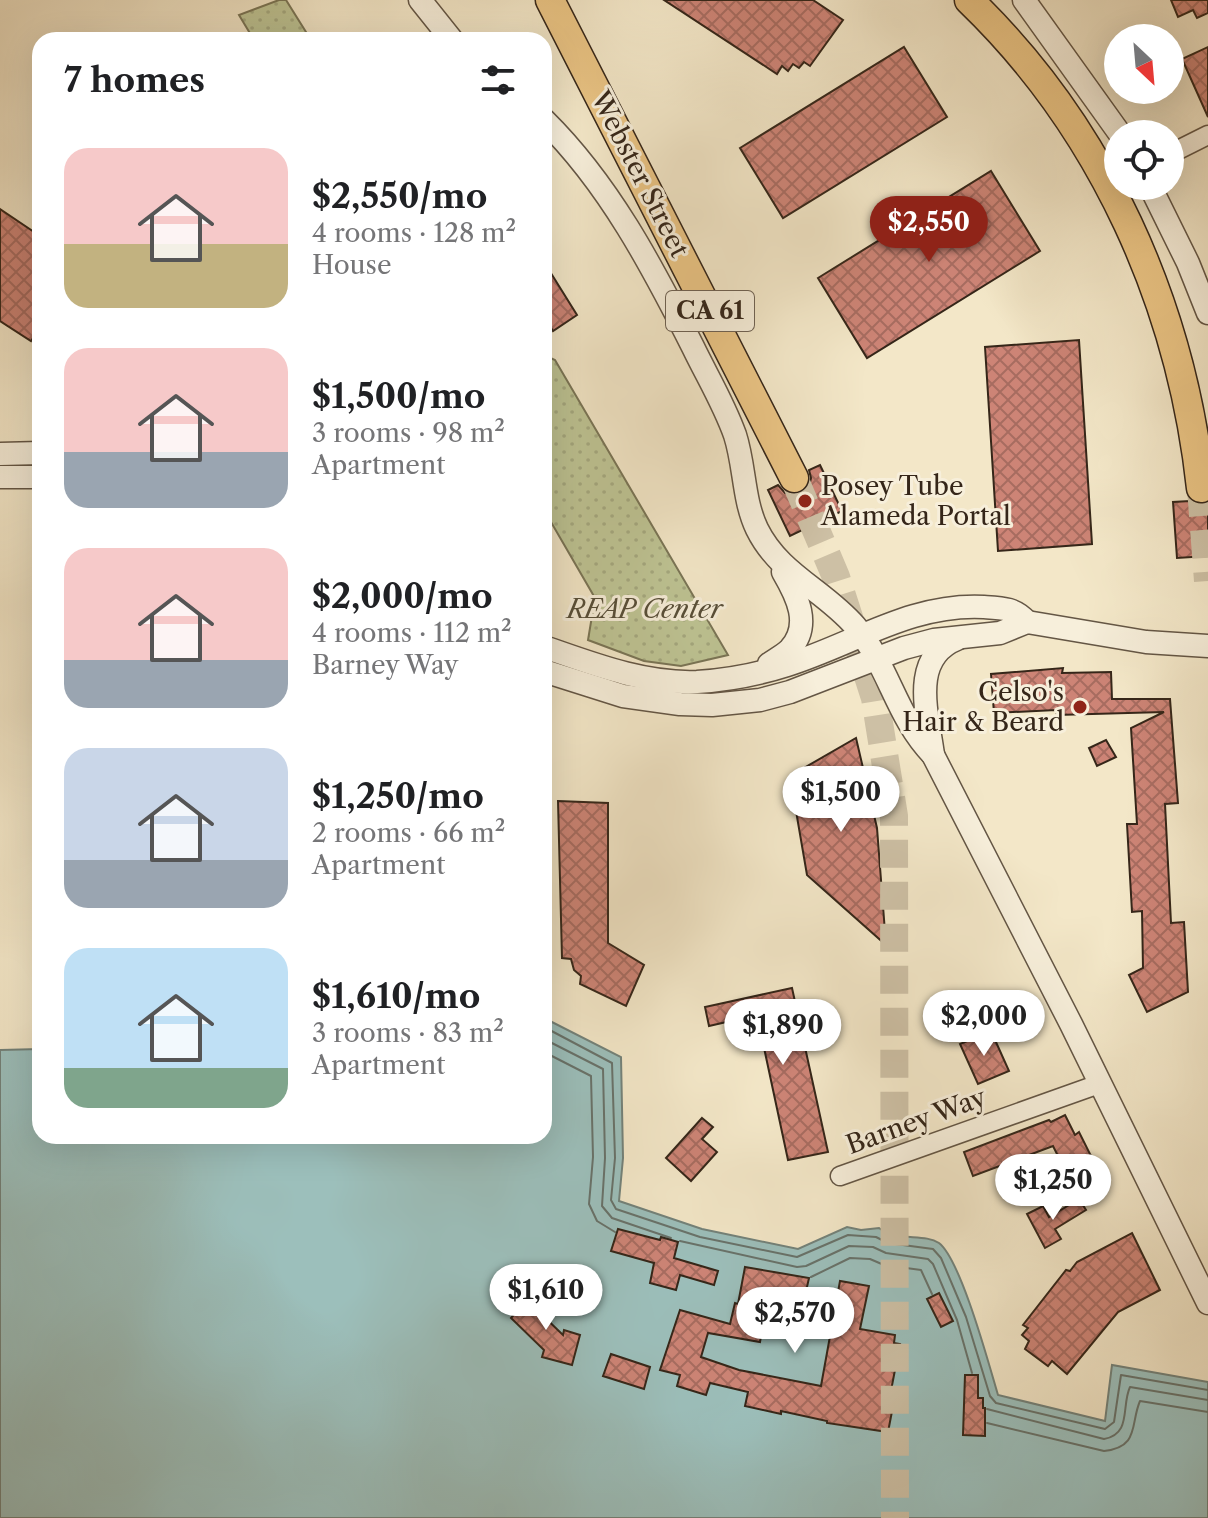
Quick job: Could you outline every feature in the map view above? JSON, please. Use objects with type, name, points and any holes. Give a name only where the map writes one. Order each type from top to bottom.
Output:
[{"type":"main road","name":"Webster Street","points":[[550,0],[794,478]]},
{"type":"main road","points":[[969,0],[1014,47],[1059,105],[1122,210],[1155,286],[1178,358],[1194,434],[1201,488]]},
{"type":"street","points":[[420,0],[446,32]]},
{"type":"street","points":[[1024,0],[1110,120]]},
{"type":"street","points":[[552,129],[597,181],[671,304],[727,415],[738,447],[748,504],[755,524],[799,606],[800,630],[787,652],[761,672]]},
{"type":"street","points":[[1184,147],[1208,135]]},
{"type":"street","points":[[1157,200],[1208,313]]},
{"type":"street","points":[[0,454],[32,453]]},
{"type":"street","points":[[0,477],[32,477]]},
{"type":"street","points":[[777,560],[835,607],[861,634],[878,658],[916,737],[933,755],[1208,1303]]},
{"type":"street","points":[[552,650],[630,675],[698,682],[761,672],[809,657],[909,616],[953,607],[997,607],[1018,611],[1027,622]]},
{"type":"street","points":[[552,674],[623,696],[712,705],[760,700],[934,640],[1000,633],[1027,622],[1136,641],[1208,646]]},
{"type":"street","points":[[933,755],[925,692],[928,665],[936,652],[947,643],[968,635]]},
{"type":"street","name":"Barney Way","points":[[840,1176],[1099,1084]]},
{"type":"green space","points":[[286,0],[306,32],[249,32],[239,15]]},
{"type":"green space","name":"REAP Center","points":[[552,359],[728,655],[681,666],[644,661],[588,640],[595,598],[552,524]]},
{"type":"water","points":[[552,1022],[621,1057],[623,1158],[619,1201],[702,1229],[798,1249],[847,1227],[861,1230],[879,1228],[894,1235],[926,1238],[939,1243],[965,1291],[998,1395],[1105,1421],[1112,1365],[1208,1382],[1208,1518],[0,1518],[0,1050],[32,1049],[32,1144],[552,1144]]},
{"type":"building","points":[[664,0],[813,0],[843,20],[810,66],[804,62],[799,68],[793,64],[788,71],[782,66],[777,74]]},
{"type":"building","points":[[1171,0],[1208,0],[1208,13],[1197,18],[1193,10],[1178,17]]},
{"type":"building","points":[[904,47],[947,117],[783,218],[740,148]]},
{"type":"building","points":[[1208,47],[1208,117],[1184,63],[1184,58]]},
{"type":"building","points":[[991,171],[1040,251],[867,358],[818,278]]},
{"type":"building","points":[[0,209],[32,231],[32,339],[0,321]]},
{"type":"building","points":[[552,275],[577,315],[552,329]]},
{"type":"building","points":[[1079,340],[1092,544],[998,551],[985,347]]},
{"type":"building","name":"Posey Tube Alameda Portal","points":[[820,465],[842,511],[790,536],[768,490],[778,485],[785,493],[801,493],[809,487],[809,470]]},
{"type":"building","points":[[1173,502],[1208,503],[1208,556],[1177,558]]},
{"type":"building","points":[[1063,668],[1062,673],[1111,672],[1112,699],[1170,699],[1178,803],[1165,804],[1171,923],[1184,922],[1188,992],[1147,1012],[1129,975],[1143,968],[1142,911],[1132,912],[1127,824],[1137,824],[1131,728],[1164,712],[1057,715],[1056,710],[994,713],[991,674]]},
{"type":"building","points":[[856,738],[877,828],[886,945],[807,875],[790,776]]},
{"type":"building","points":[[1106,740],[1116,757],[1097,766],[1089,748]]},
{"type":"building","points":[[558,801],[608,803],[608,943],[644,965],[626,1006],[580,984],[581,976],[574,970],[571,959],[562,958]]},
{"type":"building","points":[[792,988],[828,1152],[788,1160],[757,1015],[709,1026],[705,1007]]},
{"type":"building","points":[[991,1031],[1009,1071],[978,1084],[960,1044]]},
{"type":"building","points":[[1065,1115],[1075,1135],[1079,1132],[1098,1170],[1072,1184],[1053,1146],[973,1176],[964,1152]]},
{"type":"building","points":[[702,1118],[713,1127],[702,1139],[717,1152],[691,1181],[666,1158]]},
{"type":"building","points":[[1079,1199],[1086,1210],[1055,1229],[1061,1239],[1045,1248],[1027,1214],[1043,1206],[1049,1217]]},
{"type":"building","points":[[618,1229],[678,1242],[674,1258],[718,1271],[714,1285],[680,1275],[676,1290],[650,1283],[654,1263],[611,1251]]},
{"type":"building","points":[[1132,1233],[1160,1290],[1118,1312],[1067,1374],[1052,1361],[1048,1366],[1025,1349],[1029,1341],[1022,1335],[1028,1328],[1023,1325],[1066,1270],[1070,1271],[1077,1262]]},
{"type":"building","points":[[745,1267],[809,1278],[795,1327],[764,1320],[760,1342],[708,1333],[701,1357],[739,1370],[821,1386],[840,1281],[869,1286],[860,1329],[895,1335],[894,1343],[900,1344],[889,1401],[894,1401],[888,1432],[745,1406],[748,1392],[710,1383],[706,1395],[677,1386],[680,1375],[660,1370],[680,1310],[730,1324],[735,1303],[738,1304]]},
{"type":"building","points":[[534,1292],[545,1300],[536,1309],[563,1335],[564,1330],[580,1335],[572,1365],[542,1357],[544,1350],[511,1318]]},
{"type":"building","points":[[939,1293],[953,1321],[941,1327],[927,1299]]},
{"type":"building","points":[[611,1354],[650,1367],[644,1389],[603,1376]]},
{"type":"building","points":[[965,1375],[978,1375],[978,1398],[983,1398],[985,1408],[985,1436],[963,1435]]},
{"type":"tunnel","points":[[794,478],[836,577],[875,698],[894,816],[895,1518]]},
{"type":"tunnel","points":[[1201,488],[1208,581]]},
{"type":"place","name":"Posey Tube Alameda Portal","points":[[805,501]]},
{"type":"place","name":"Celso's Hair & Beard","points":[[1080,707]]}]
